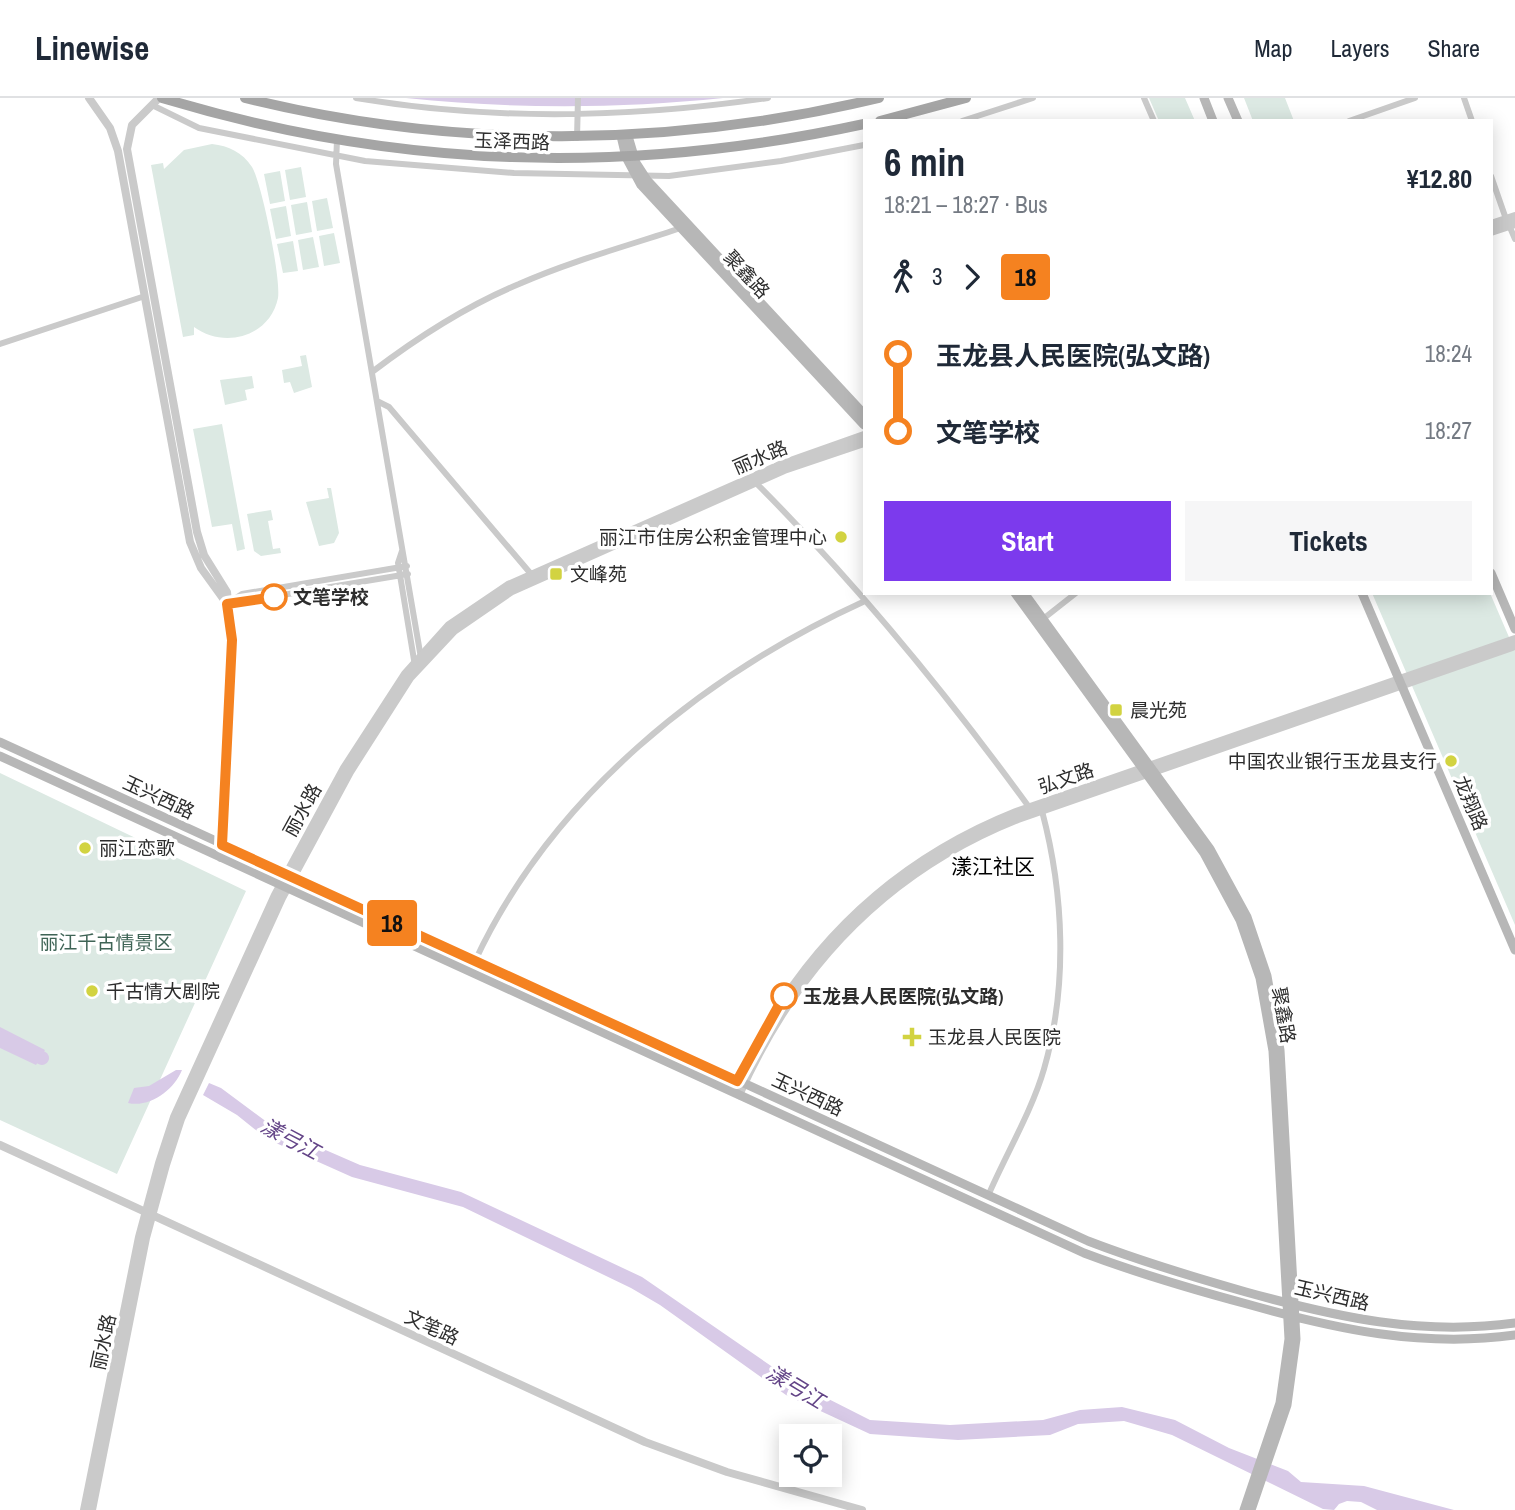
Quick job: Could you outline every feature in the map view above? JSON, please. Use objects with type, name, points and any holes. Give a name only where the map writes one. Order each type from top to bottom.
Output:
[{"type":"main road","name":"玉泽西路","points":[[161,98],[255,124],[337,140],[504,159],[631,158],[750,146],[863,124]]},
{"type":"main road","name":"玉泽西路","points":[[245,98],[329,116],[404,128],[505,136],[577,138],[625,136],[760,121],[878,98]]},
{"type":"main road","points":[[887,119],[966,98]]},
{"type":"main road","points":[[1204,98],[1212,119]]},
{"type":"main road","points":[[1228,98],[1237,119]]},
{"type":"main road","name":"聚鑫路","points":[[625,136],[639,175],[681,228],[863,424]]},
{"type":"main road","name":"聚鑫路","points":[[639,175],[863,413]]},
{"type":"main road","points":[[1493,578],[1515,629]]},
{"type":"main road","name":"聚鑫路","points":[[1017,595],[1149,770]]},
{"type":"main road","name":"聚鑫路","points":[[1025,595],[1149,770],[1222,883],[1244,930],[1260,978],[1273,1051],[1292,1304],[1291,1391],[1256,1486],[1251,1510]]},
{"type":"main road","name":"龙翔路","points":[[1363,595],[1515,950]]},
{"type":"main road","name":"玉兴西路","points":[[0,742],[988,1196],[1119,1253],[1292,1304],[1353,1319],[1418,1327],[1461,1328],[1515,1323]]},
{"type":"main road","name":"玉兴西路","points":[[0,756],[1084,1253],[1179,1286],[1350,1331],[1417,1339],[1462,1340],[1515,1335]]},
{"type":"main road","name":"聚鑫路","points":[[1244,1510],[1256,1486]]},
{"type":"street","points":[[89,98],[110,128],[118,151],[190,542],[201,568],[227,604]]},
{"type":"street","points":[[161,98],[132,125],[127,149],[197,532],[204,555],[227,592],[232,640],[221,858]]},
{"type":"street","points":[[356,98],[475,113],[673,109],[768,98]]},
{"type":"street","points":[[577,138],[578,98]]},
{"type":"street","points":[[968,119],[1033,98]]},
{"type":"street","points":[[1144,98],[1153,119]]},
{"type":"street","points":[[1355,119],[1415,98]]},
{"type":"street","points":[[1464,98],[1471,119]]},
{"type":"street","points":[[152,106],[199,128],[335,155],[457,170],[669,176],[731,169],[863,145]]},
{"type":"street","points":[[337,140],[335,155],[402,551],[407,566],[419,660]]},
{"type":"street","points":[[1493,180],[1511,221],[1515,239]]},
{"type":"street","points":[[1493,224],[1511,221]]},
{"type":"street","points":[[1493,231],[1511,221]]},
{"type":"street","points":[[372,372],[439,326],[502,291],[559,268],[681,228]]},
{"type":"street","points":[[0,344],[145,296]]},
{"type":"street","points":[[377,401],[388,407],[531,574]]},
{"type":"street","name":"丽水路","points":[[84,1510],[148,1214],[181,1119],[283,887],[366,731],[419,660],[463,614],[531,574],[782,464],[863,435]]},
{"type":"street","name":"丽水路","points":[[289,876],[366,744],[416,672],[419,660],[454,631],[512,591],[756,483],[863,443]]},
{"type":"street","points":[[756,483],[865,601],[966,723],[1029,807]]},
{"type":"street","points":[[402,551],[400,575],[419,660]]},
{"type":"street","points":[[227,604],[242,594],[407,566]]},
{"type":"street","points":[[227,604],[408,574]]},
{"type":"street","points":[[1043,619],[1073,595]]},
{"type":"street","points":[[475,961],[495,922],[547,847],[586,800],[651,734],[695,698],[757,657],[865,601]]},
{"type":"street","name":"弘文路","points":[[1400,683],[1515,639]]},
{"type":"street","name":"弘文路","points":[[741,1083],[804,980],[867,910],[916,871],[952,849],[985,832],[1149,770],[1515,646]]},
{"type":"street","name":"弘文路","points":[[736,1094],[784,996],[846,919],[895,878],[930,854],[982,826],[1029,807],[1149,770]]},
{"type":"street","points":[[988,1196],[1043,1071],[1052,1028],[1059,962],[1059,917],[1054,863],[1042,811]]},
{"type":"street","name":"文笔路","points":[[0,1145],[645,1442],[727,1472],[862,1510]]},
{"type":"street","name":"丽水路","points":[[92,1510],[148,1214]]},
{"type":"green space","points":[[1149,98],[1185,98],[1194,119],[1158,119]]},
{"type":"green space","points":[[1244,98],[1285,98],[1293,119],[1252,119]]},
{"type":"green space","points":[[212,144],[224,146],[239,154],[252,167],[256,176],[274,252],[278,298],[266,322],[244,335],[219,337],[194,327],[194,335],[183,337],[151,165],[163,163],[164,169],[184,150]]},
{"type":"green space","points":[[301,167],[306,197],[290,200],[285,170]]},
{"type":"green space","points":[[280,171],[285,201],[270,204],[264,174]]},
{"type":"green space","points":[[327,198],[333,228],[317,231],[312,201]]},
{"type":"green space","points":[[307,202],[312,232],[296,235],[291,205]]},
{"type":"green space","points":[[286,206],[291,236],[276,239],[270,209]]},
{"type":"green space","points":[[334,233],[340,263],[324,266],[319,236]]},
{"type":"green space","points":[[313,237],[319,267],[303,270],[298,240]]},
{"type":"green space","points":[[293,241],[298,271],[283,273],[277,244]]},
{"type":"green space","points":[[306,355],[312,387],[294,393],[290,382],[284,383],[282,370],[302,366],[300,356]]},
{"type":"green space","points":[[252,376],[254,388],[245,390],[247,400],[225,405],[220,380]]},
{"type":"green space","points":[[222,424],[245,549],[237,551],[232,524],[212,527],[193,429]]},
{"type":"green space","points":[[327,488],[331,488],[339,533],[334,543],[319,546],[306,502],[329,498]]},
{"type":"green space","points":[[271,510],[273,520],[268,521],[273,549],[280,548],[281,553],[261,556],[254,551],[247,514]]},
{"type":"green space","points":[[1373,595],[1491,595],[1515,651],[1515,925]]},
{"type":"green space","name":"丽江千古情景区","points":[[0,773],[246,891],[117,1174],[0,1120]]},
{"type":"water","points":[[406,98],[723,98],[564,106]]},
{"type":"water","points":[[0,1027],[45,1050],[36,1065],[0,1048]]},
{"type":"water","points":[[176,1070],[182,1070],[173,1084],[160,1096],[145,1103],[128,1103],[134,1088],[149,1086]]},
{"type":"water","points":[[209,1083],[221,1088],[275,1128],[360,1165],[461,1192],[642,1277],[793,1381],[870,1420],[950,1425],[1043,1420],[1080,1410],[1122,1407],[1175,1420],[1229,1448],[1288,1471],[1301,1482],[1364,1486],[1454,1510],[1377,1510],[1361,1502],[1347,1501],[1334,1510],[1323,1509],[1172,1435],[1124,1421],[1078,1424],[1050,1435],[958,1440],[870,1434],[786,1395],[660,1305],[631,1288],[463,1207],[352,1177],[267,1139],[237,1115],[203,1095]]},
{"type":"waterway","name":"漾弓江","points":[[0,1038],[42,1058]]},
{"type":"bus line","name":"18","points":[[274,597],[227,604],[232,640],[222,845],[737,1081],[784,996]]},
{"type":"place","name":"丽江市住房公积金管理中心","points":[[841,537]]},
{"type":"place","name":"文峰苑","points":[[556,574]]},
{"type":"place","name":"文笔学校","points":[[274,597]]},
{"type":"place","name":"晨光苑","points":[[1116,710]]},
{"type":"place","name":"中国农业银行玉龙县支行","points":[[1451,761]]},
{"type":"place","name":"丽江恋歌","points":[[85,848]]},
{"type":"place","name":"千古情大剧院","points":[[92,991]]},
{"type":"place","name":"玉龙县人民医院(弘文路)","points":[[784,996]]},
{"type":"place","name":"玉龙县人民医院","points":[[912,1037]]},
{"type":"district","name":"漾江社区","points":[[993,867]]}]
